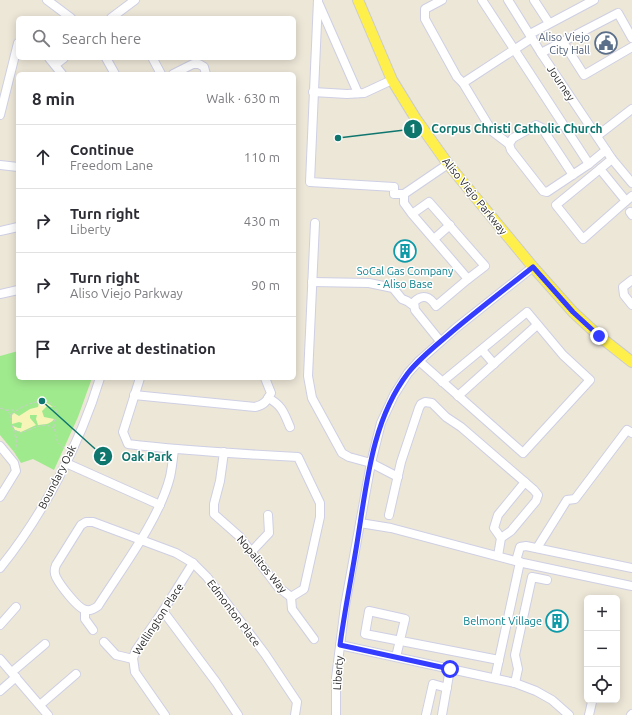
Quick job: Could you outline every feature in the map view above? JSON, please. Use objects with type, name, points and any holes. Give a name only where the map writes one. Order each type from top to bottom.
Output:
[{"type":"main road","name":"Aliso Viejo Parkway","points":[[358,0],[392,80],[416,119],[448,164],[533,267],[573,312],[599,336],[632,362]]},
{"type":"street","points":[[47,0],[68,16]]},
{"type":"street","points":[[113,16],[124,3],[135,0]]},
{"type":"street","points":[[318,0],[358,93]]},
{"type":"street","points":[[318,0],[310,182],[394,187],[394,194],[404,194],[448,164]]},
{"type":"street","points":[[421,0],[425,9],[426,19],[457,77],[464,83],[492,131],[509,144],[542,192],[547,192],[573,175],[606,150]]},
{"type":"street","points":[[425,9],[442,0]]},
{"type":"street","points":[[482,0],[589,164]]},
{"type":"street","name":"Journey","points":[[508,0],[541,53],[612,159],[632,183]]},
{"type":"street","points":[[534,0],[549,23]]},
{"type":"street","points":[[464,83],[549,23],[580,4],[594,0]]},
{"type":"street","points":[[541,53],[618,13],[632,38]]},
{"type":"street","points":[[563,42],[584,75],[632,47]]},
{"type":"street","points":[[0,115],[16,51]]},
{"type":"street","points":[[51,60],[60,72]]},
{"type":"street","points":[[55,65],[61,60]]},
{"type":"street","points":[[107,60],[114,72]]},
{"type":"street","points":[[154,60],[160,72]]},
{"type":"street","points":[[177,72],[200,61],[205,72]]},
{"type":"street","points":[[313,92],[364,93],[392,80]]},
{"type":"street","points":[[597,136],[632,110]]},
{"type":"street","points":[[509,144],[513,138],[536,125],[542,128],[573,175]]},
{"type":"street","points":[[600,169],[629,198],[583,239],[556,205],[612,159]]},
{"type":"street","points":[[0,165],[16,167]]},
{"type":"street","points":[[404,194],[404,203],[412,214],[468,279]]},
{"type":"street","points":[[410,303],[424,296],[429,298],[436,306],[485,266],[430,202],[412,214]]},
{"type":"street","points":[[315,223],[308,376],[310,392],[342,453],[349,457],[371,463],[398,477]]},
{"type":"street","points":[[434,239],[450,225]]},
{"type":"street","points":[[0,231],[16,227]]},
{"type":"street","name":"Liberty","points":[[336,715],[336,678],[345,606],[371,463],[381,423],[394,395],[408,373],[419,361],[440,341],[533,267]]},
{"type":"street","points":[[632,280],[623,287],[624,295],[632,305]]},
{"type":"street","points":[[312,282],[369,283],[395,287],[402,299],[410,303],[440,341]]},
{"type":"street","points":[[0,294],[16,290]]},
{"type":"street","points":[[419,361],[442,382],[467,404],[524,453],[590,380],[563,355],[527,312],[442,382]]},
{"type":"street","points":[[458,396],[537,325]]},
{"type":"street","points":[[482,350],[494,364]]},
{"type":"street","name":"Boundary Oak","points":[[0,568],[13,552],[40,512],[66,462],[95,396],[99,380]]},
{"type":"street","points":[[139,380],[123,432],[128,444],[224,452]]},
{"type":"street","points":[[134,395],[255,407],[261,406],[271,393],[266,380]]},
{"type":"street","points":[[267,400],[277,402],[282,409],[290,427]]},
{"type":"street","points":[[389,515],[401,462],[419,408],[421,404],[425,402],[432,403],[446,417],[461,427],[538,495],[536,501],[511,532],[501,538]]},
{"type":"street","points":[[537,548],[567,500],[575,499],[627,430],[632,433]]},
{"type":"street","points":[[0,446],[14,463],[16,471],[0,497]]},
{"type":"street","points":[[93,630],[85,619],[85,610],[93,610],[98,606],[141,540],[160,505],[170,477],[174,449]]},
{"type":"street","name":"Nopalitos Way","points":[[224,452],[298,457],[320,502],[320,517],[304,589],[291,597],[278,587],[240,536],[214,514],[214,504],[220,481],[224,452]]},
{"type":"street","points":[[66,462],[160,505]]},
{"type":"street","points":[[498,556],[501,538],[494,528],[498,515],[525,482]]},
{"type":"street","points":[[252,551],[269,533],[268,515]]},
{"type":"street","name":"Edmonton Place","points":[[85,610],[73,600],[56,577],[54,570],[81,525],[86,522],[93,522],[176,553],[193,563],[207,577],[269,660],[297,702],[295,715]]},
{"type":"street","points":[[360,522],[390,528],[518,561],[631,583]]},
{"type":"street","points":[[495,678],[520,547],[526,546],[537,548],[632,568]]},
{"type":"street","name":"Wellington Place","points":[[165,715],[135,672],[133,659],[136,650],[163,611],[193,563]]},
{"type":"street","points":[[515,683],[518,669],[515,655],[532,577],[547,580]]},
{"type":"street","points":[[291,597],[292,609],[314,639]]},
{"type":"street","points":[[0,625],[16,607]]},
{"type":"street","points":[[163,611],[216,682],[238,715]]},
{"type":"street","points":[[396,657],[400,641],[405,619],[369,612],[365,634],[400,641],[499,660]]},
{"type":"street","points":[[104,642],[116,655],[133,659]]},
{"type":"street","points":[[0,692],[14,675],[45,644]]},
{"type":"street","points":[[340,645],[515,683],[536,691],[569,715]]},
{"type":"street","points":[[0,659],[43,711],[76,674]]},
{"type":"street","points":[[442,715],[450,669]]},
{"type":"street","points":[[426,715],[433,684],[447,688]]},
{"type":"street","points":[[588,715],[592,703]]},
{"type":"path","points":[[0,408],[6,410],[16,410],[33,403],[47,402],[52,404],[56,410],[54,422],[55,439],[59,445],[65,449]]},
{"type":"path","points":[[6,410],[11,415],[11,422],[16,438],[16,448],[13,452]]},
{"type":"path","points":[[11,415],[16,410]]},
{"type":"path","points":[[16,438],[20,433],[37,425],[49,425],[54,422]]},
{"type":"path","points":[[49,425],[54,428]]},
{"type":"path","points":[[14,430],[20,433]]},
{"type":"green space","points":[[16,352],[16,380],[91,380],[78,417],[54,470],[33,459],[21,463],[0,435],[0,356]]},
{"type":"sand","points":[[42,402],[53,407],[47,406],[42,411],[44,417],[54,419],[47,424],[38,425],[36,419],[37,415],[30,415],[30,418],[36,425],[21,432],[15,430],[13,426],[21,428],[22,423],[19,422],[12,424],[12,415],[14,413],[19,416],[30,409],[38,407],[39,403]]},
{"type":"place","name":"Aliso Viejo City Hall","points":[[606,43]]},
{"type":"place","name":"Corpus Christi Catholic Church","points":[[338,138]]},
{"type":"place","name":"SoCal Gas Company - Aliso Base","points":[[405,251]]},
{"type":"place","name":"Oak Park","points":[[42,401]]},
{"type":"place","name":"Belmont Village","points":[[557,621]]},
{"type":"route","points":[[450,669],[340,645],[345,606],[360,522],[371,463],[381,423],[394,395],[408,373],[419,361],[456,328],[533,267],[573,312],[599,336]]}]
